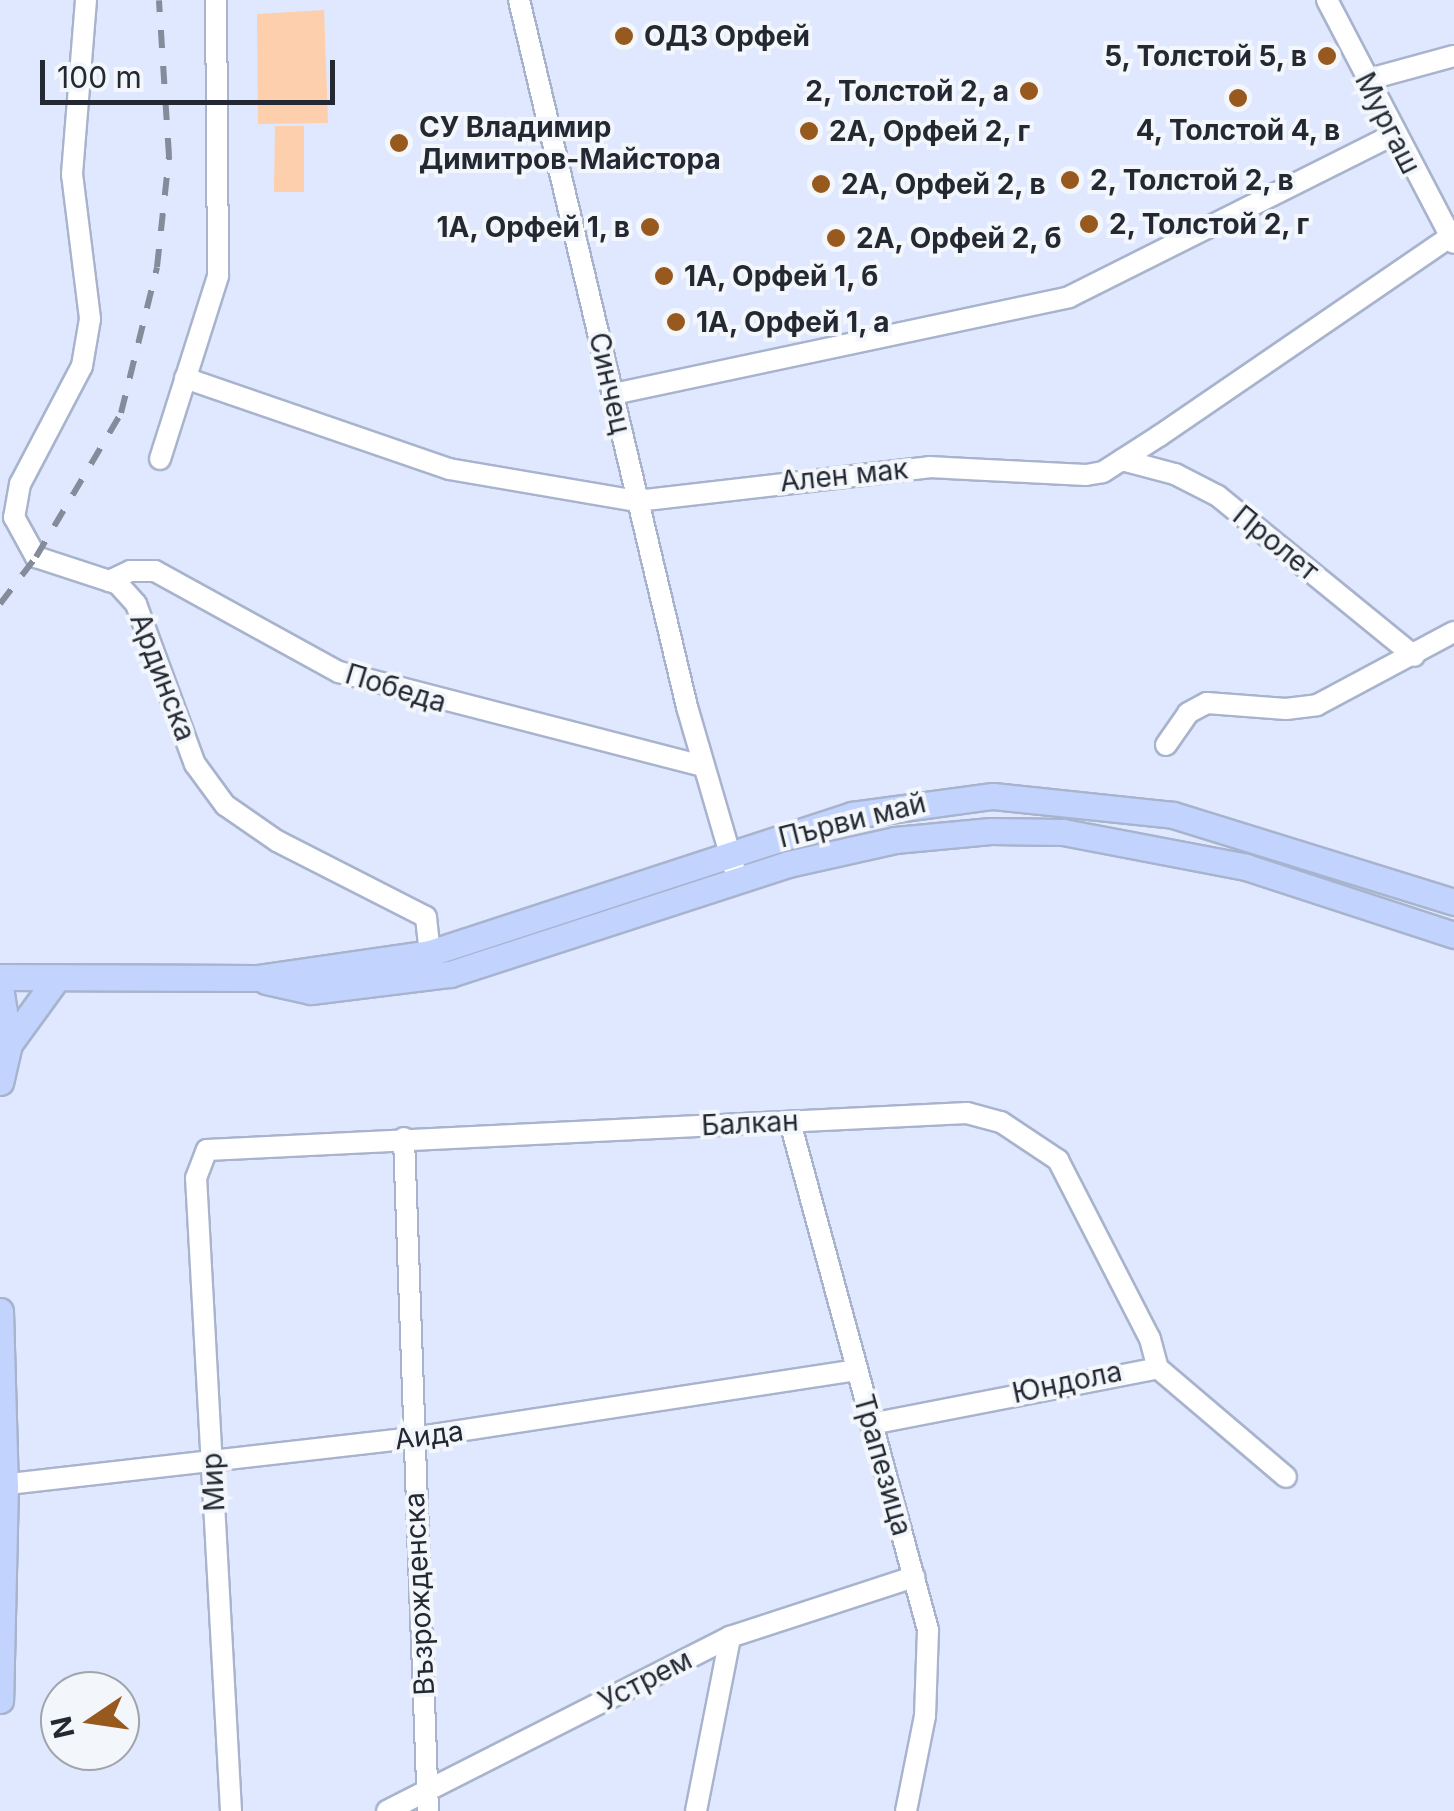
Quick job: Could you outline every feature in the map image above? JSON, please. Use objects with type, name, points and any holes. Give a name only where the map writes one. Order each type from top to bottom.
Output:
[{"type":"main road","name":"Първи май","points":[[0,977],[257,978],[430,954],[571,912],[729,852],[922,801],[1061,800],[1173,815],[1454,902]]},
{"type":"main road","name":"Първи май","points":[[257,978],[311,991],[450,974],[737,879],[895,840],[1063,832],[1246,867],[1454,936]]},
{"type":"main road","points":[[0,1082],[9,1044],[56,978]]},
{"type":"main road","points":[[0,987],[9,1044]]},
{"type":"main road","points":[[0,1311],[0,1700]]},
{"type":"street","points":[[22,536],[15,500],[82,366],[90,319],[72,174],[86,0]]},
{"type":"street","points":[[160,459],[218,276],[216,0]]},
{"type":"street","name":"Синчец","points":[[519,0],[637,501],[703,766],[737,879]]},
{"type":"street","name":"Мургаш","points":[[1326,0],[1393,135],[1452,240]]},
{"type":"street","points":[[1366,80],[1454,56]]},
{"type":"street","points":[[614,394],[1069,296],[1393,135]]},
{"type":"street","name":"Ален мак","points":[[185,378],[449,469],[637,501],[929,467],[1086,475],[1122,460],[1452,240]]},
{"type":"street","name":"Пролет","points":[[1122,460],[1175,474],[1218,496],[1414,656]]},
{"type":"street","name":"Ардинска","points":[[0,525],[22,536],[36,556],[109,580],[127,592],[145,620],[170,702],[208,785],[278,842],[426,917],[430,954]]},
{"type":"street","name":"Победа","points":[[109,580],[130,571],[155,571],[338,672],[703,766]]},
{"type":"street","points":[[1166,745],[1188,713],[1207,703],[1286,710],[1317,705],[1454,632]]},
{"type":"street","name":"Балкан","points":[[201,1154],[213,1148],[967,1113],[1001,1122],[1058,1160],[1150,1338],[1158,1368]]},
{"type":"street","name":"Трапезица","points":[[790,1122],[914,1577],[930,1664],[906,1811]]},
{"type":"street","name":"Възрожденска","points":[[404,1138],[428,1801]]},
{"type":"street","name":"Мир","points":[[201,1154],[196,1178],[232,1811]]},
{"type":"street","name":"Юндола","points":[[871,1424],[1158,1368],[1286,1478]]},
{"type":"street","name":"Аида","points":[[2,1485],[212,1464],[412,1438],[856,1370]]},
{"type":"street","name":"Устрем","points":[[387,1811],[428,1801],[730,1637],[914,1577]]},
{"type":"street","points":[[696,1811],[730,1637]]},
{"type":"shaded area","points":[[324,10],[328,123],[258,124],[257,14]]},
{"type":"shaded area","points":[[275,126],[304,126],[304,192],[274,192]]},
{"type":"railway","points":[[0,604],[36,557],[121,413],[157,267],[169,156],[159,0]]},
{"type":"place","name":"ОДЗ Орфей","points":[[624,36]]},
{"type":"place","name":"5, Толстой 5, в","points":[[1327,56]]},
{"type":"place","name":"2, Толстой 2, а","points":[[1029,91]]},
{"type":"place","name":"4, Толстой 4, в","points":[[1238,98]]},
{"type":"place","name":"2А, Орфей 2, г","points":[[809,131]]},
{"type":"place","name":"СУ Владимир Димитров-Майстора","points":[[399,143]]},
{"type":"place","name":"2, Толстой 2, в","points":[[1070,180]]},
{"type":"place","name":"2А, Орфей 2, в","points":[[821,184]]},
{"type":"place","name":"2, Толстой 2, г","points":[[1089,224]]},
{"type":"place","name":"1А, Орфей 1, в","points":[[650,227]]},
{"type":"place","name":"2А, Орфей 2, б","points":[[836,238]]},
{"type":"place","name":"1А, Орфей 1, б","points":[[664,276]]},
{"type":"place","name":"1А, Орфей 1, а","points":[[676,322]]}]
